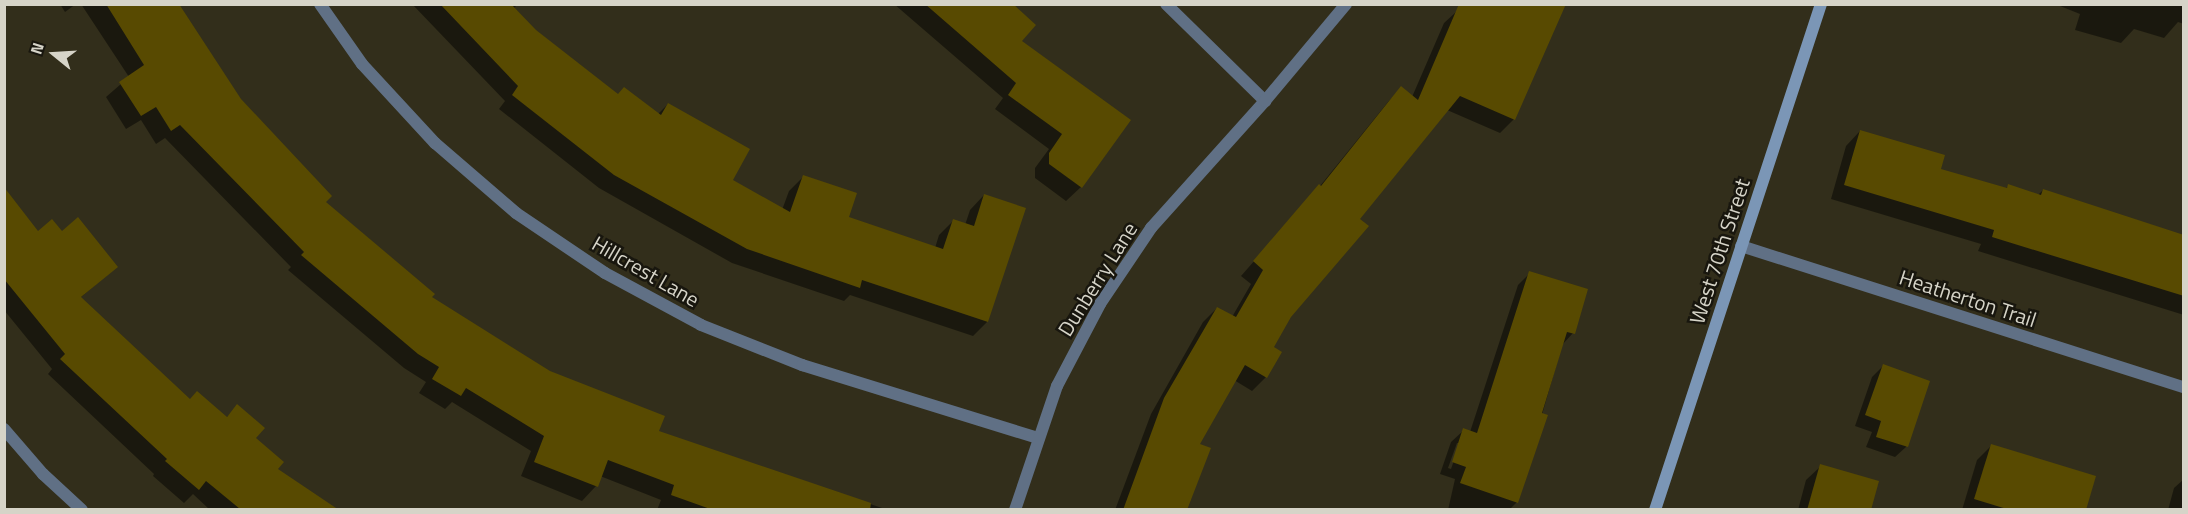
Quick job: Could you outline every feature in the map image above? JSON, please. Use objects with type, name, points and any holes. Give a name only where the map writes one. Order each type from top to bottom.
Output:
[{"type":"street","name":"Hillcrest Lane","points":[[320,4],[362,64],[435,143],[516,213],[605,273],[701,325],[802,364],[1038,438]]},
{"type":"street","points":[[1166,4],[1265,101]]},
{"type":"street","name":"Dunberry Lane","points":[[1015,510],[1057,386],[1100,304],[1151,228],[1265,101],[1346,4]]},
{"type":"street","name":"West 70th Street","points":[[1655,510],[1821,4]]},
{"type":"street","name":"Heatherton Trail","points":[[1741,246],[2184,387]]},
{"type":"street","points":[[4,429],[43,474],[82,510]]},
{"type":"building","points":[[106,4],[179,4],[241,99],[332,196],[326,202],[435,294],[432,297],[550,371],[665,416],[659,431],[871,503],[870,510],[713,510],[671,495],[674,485],[608,460],[598,487],[534,462],[544,436],[466,388],[461,396],[432,379],[439,367],[418,354],[301,255],[304,252],[180,125],[171,131],[156,107],[141,116],[119,82],[144,65]]},
{"type":"building","points":[[440,4],[511,4],[536,30],[618,94],[624,87],[661,115],[668,103],[750,149],[733,180],[790,212],[803,175],[857,193],[849,217],[943,249],[953,219],[974,226],[984,194],[1026,208],[988,322],[862,280],[860,288],[747,249],[614,175],[512,95],[518,86]]},
{"type":"building","points":[[925,4],[1013,4],[1036,25],[1022,41],[1131,120],[1082,188],[1049,164],[1049,153],[1062,134],[1008,95],[1016,83]]},
{"type":"building","points":[[1459,4],[1566,4],[1515,120],[1460,96],[1360,219],[1369,226],[1291,317],[1274,347],[1282,352],[1267,378],[1245,365],[1200,444],[1211,448],[1187,510],[1123,510],[1164,398],[1217,307],[1236,317],[1263,270],[1253,261],[1319,184],[1321,186],[1401,86],[1418,100]]},
{"type":"building","points":[[1860,130],[1945,155],[1941,169],[2007,188],[2008,184],[2041,195],[2043,189],[2184,235],[2184,296],[1992,237],[1994,230],[1844,185]]},
{"type":"building","points":[[4,187],[38,231],[52,219],[62,231],[78,217],[118,267],[81,297],[190,399],[197,391],[227,417],[237,404],[265,428],[256,438],[284,462],[278,469],[339,510],[240,509],[206,481],[199,490],[165,461],[167,459],[60,359],[65,354],[4,279]]},
{"type":"building","points":[[1529,271],[1588,289],[1575,334],[1567,332],[1542,413],[1548,415],[1518,503],[1460,483],[1466,467],[1452,462],[1463,428],[1477,433]]},
{"type":"building","points":[[1883,364],[1930,381],[1908,447],[1876,437],[1881,421],[1865,415]]},
{"type":"building","points":[[1991,444],[2096,476],[2086,510],[2010,510],[1974,499]]},
{"type":"building","points":[[1820,464],[1879,481],[1871,510],[1807,510]]}]
